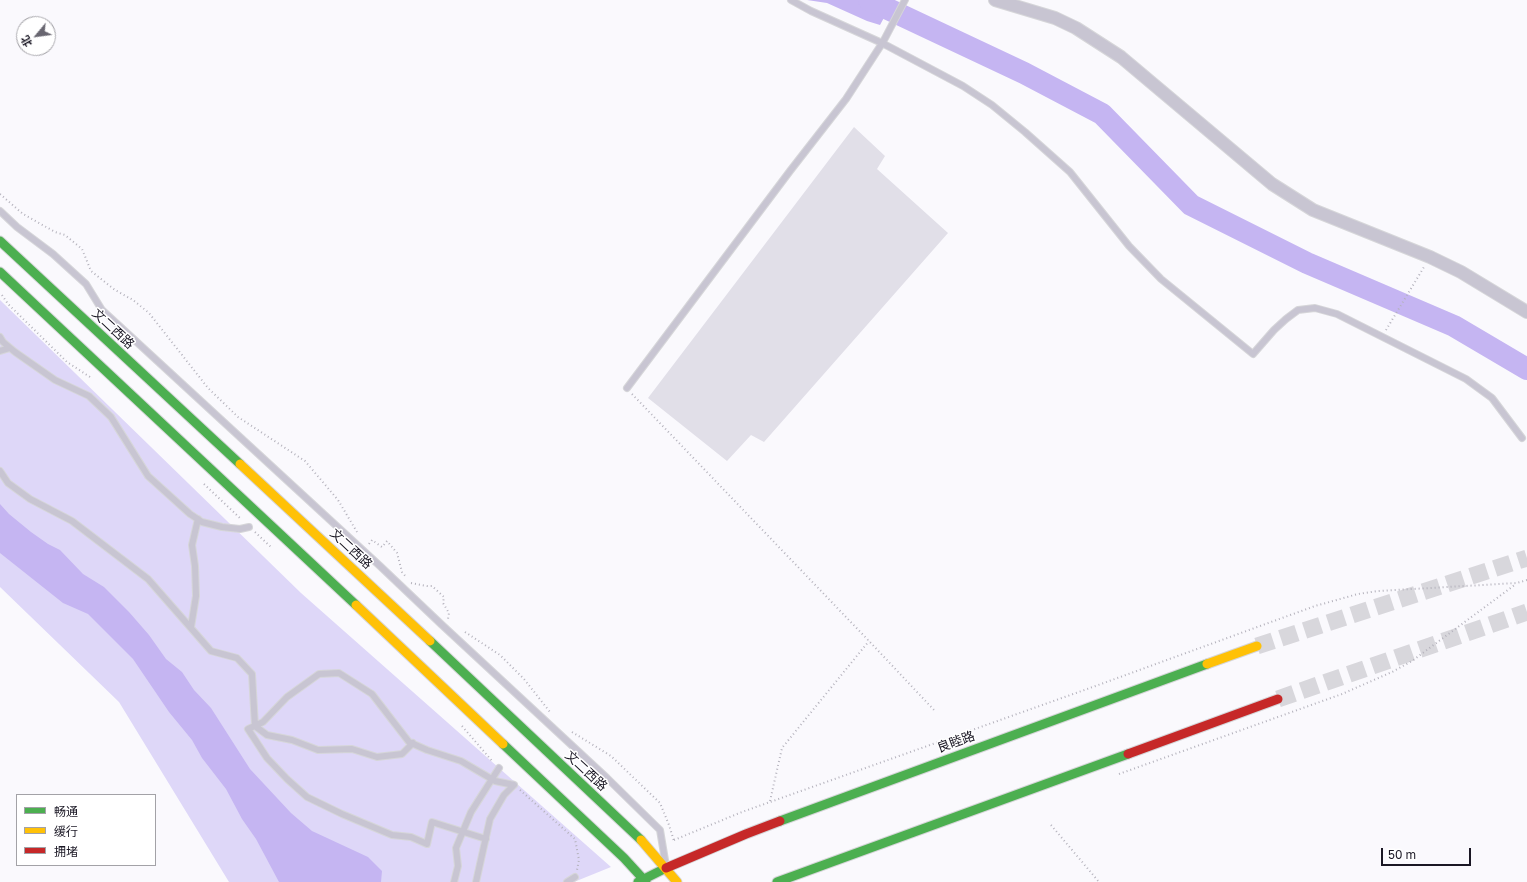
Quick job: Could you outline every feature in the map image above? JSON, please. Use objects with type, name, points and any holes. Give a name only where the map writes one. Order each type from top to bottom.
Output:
[{"type":"main road","name":"文二西路","points":[[0,241],[366,581],[647,846],[677,882]]},
{"type":"main road","points":[[0,272],[624,858],[643,881]]},
{"type":"main road","name":"良睦路","points":[[643,881],[666,868],[761,829],[1257,646]]},
{"type":"main road","points":[[777,882],[1278,699]]},
{"type":"street","points":[[995,0],[1055,18],[1076,28],[1121,57],[1272,184],[1313,210],[1430,257],[1461,272],[1527,312]]},
{"type":"lane","points":[[791,0],[811,11],[883,42],[963,86],[992,105],[1070,172],[1129,246],[1161,279],[1253,354],[1286,319],[1298,310],[1315,308],[1337,314],[1466,379],[1492,398],[1522,438]]},
{"type":"lane","points":[[627,388],[846,99],[883,42],[905,0]]},
{"type":"lane","points":[[0,210],[17,227],[53,254],[81,279],[86,284],[102,310],[380,566],[607,778],[660,830],[666,868]]},
{"type":"lane","points":[[0,337],[10,348],[55,380],[89,396],[111,417],[148,476],[198,519],[202,522],[222,527],[240,529],[249,527]]},
{"type":"lane","points":[[0,351],[10,348]]},
{"type":"lane","points":[[0,471],[8,484],[30,499],[72,520],[148,579],[211,651],[237,658],[252,674],[255,726],[267,735],[292,740],[318,750],[352,749],[377,757],[402,754],[413,743]]},
{"type":"lane","points":[[191,627],[196,596],[195,566],[192,545],[198,519]]},
{"type":"lane","points":[[486,839],[432,822],[427,844],[410,837],[392,835],[342,814],[307,797],[287,779],[267,758],[248,729],[263,722],[286,697],[320,674],[339,673],[372,694],[410,742],[427,750],[461,761],[491,779],[514,785]]},
{"type":"lane","points":[[454,882],[458,866],[456,848],[471,812],[498,768]]},
{"type":"lane","points":[[476,882],[490,819],[504,795],[514,785]]},
{"type":"lane","points":[[567,882],[575,877]]},
{"type":"path","points":[[0,194],[23,214],[55,232],[65,235],[82,249],[91,271],[115,290],[133,300],[149,313],[208,388],[238,418],[305,461],[338,500],[360,536]]},
{"type":"path","points":[[1382,336],[1430,257]]},
{"type":"path","points":[[0,292],[8,304],[66,362],[94,380]]},
{"type":"path","points":[[627,388],[934,710]]},
{"type":"path","points":[[203,483],[274,549]]},
{"type":"path","points":[[367,547],[372,540],[382,547],[387,541],[397,553],[402,572],[410,583],[432,586],[444,597],[443,603],[449,613],[448,620]]},
{"type":"path","points":[[1517,583],[1527,580]]},
{"type":"path","points":[[464,632],[500,655],[524,680],[554,717]]},
{"type":"path","points":[[770,801],[782,748],[869,641]]},
{"type":"path","points":[[460,724],[498,768]]},
{"type":"path","points":[[568,729],[612,756],[660,804],[674,841]]},
{"type":"path","points":[[514,785],[575,839],[579,860],[575,877]]},
{"type":"path","points":[[1051,825],[1099,882]]},
{"type":"shaded area","points":[[807,0],[891,0],[892,3],[880,25],[867,21],[827,3]]},
{"type":"shaded area","points":[[0,300],[301,593],[611,867],[574,882],[229,882],[119,702],[0,587]]},
{"type":"shaded area","points":[[0,504],[9,514],[31,532],[48,544],[60,550],[83,574],[104,587],[129,612],[149,635],[166,659],[182,672],[194,690],[211,708],[250,769],[291,813],[312,831],[368,857],[382,871],[381,882],[279,882],[256,839],[242,819],[226,789],[202,758],[192,740],[169,712],[133,659],[88,614],[63,603],[0,553]]},
{"type":"building","points":[[854,127],[885,156],[877,169],[948,233],[764,442],[751,435],[727,461],[648,398]]},
{"type":"waterway","points":[[869,0],[1024,73],[1102,114],[1191,205],[1307,263],[1454,326],[1527,369]]},
{"type":"tunnel","points":[[1257,646],[1527,558]]},
{"type":"tunnel","points":[[1278,699],[1527,612]]},
{"type":"traffic: fast","points":[[0,241],[240,464]]},
{"type":"traffic: fast","points":[[0,272],[356,605]]},
{"type":"traffic: fast","points":[[430,641],[641,840]]},
{"type":"traffic: fast","points":[[780,821],[1207,664]]},
{"type":"traffic: fast","points":[[503,744],[624,858],[646,882]]},
{"type":"traffic: fast","points":[[777,882],[1128,754]]},
{"type":"traffic: fast","points":[[638,882],[666,868]]},
{"type":"traffic: slow","points":[[240,464],[430,641]]},
{"type":"traffic: slow","points":[[356,605],[503,744]]},
{"type":"traffic: slow","points":[[1207,664],[1257,646]]},
{"type":"traffic: slow","points":[[641,840],[677,882]]},
{"type":"traffic: jam","points":[[1128,754],[1278,699]]},
{"type":"traffic: jam","points":[[666,868],[780,821]]}]
